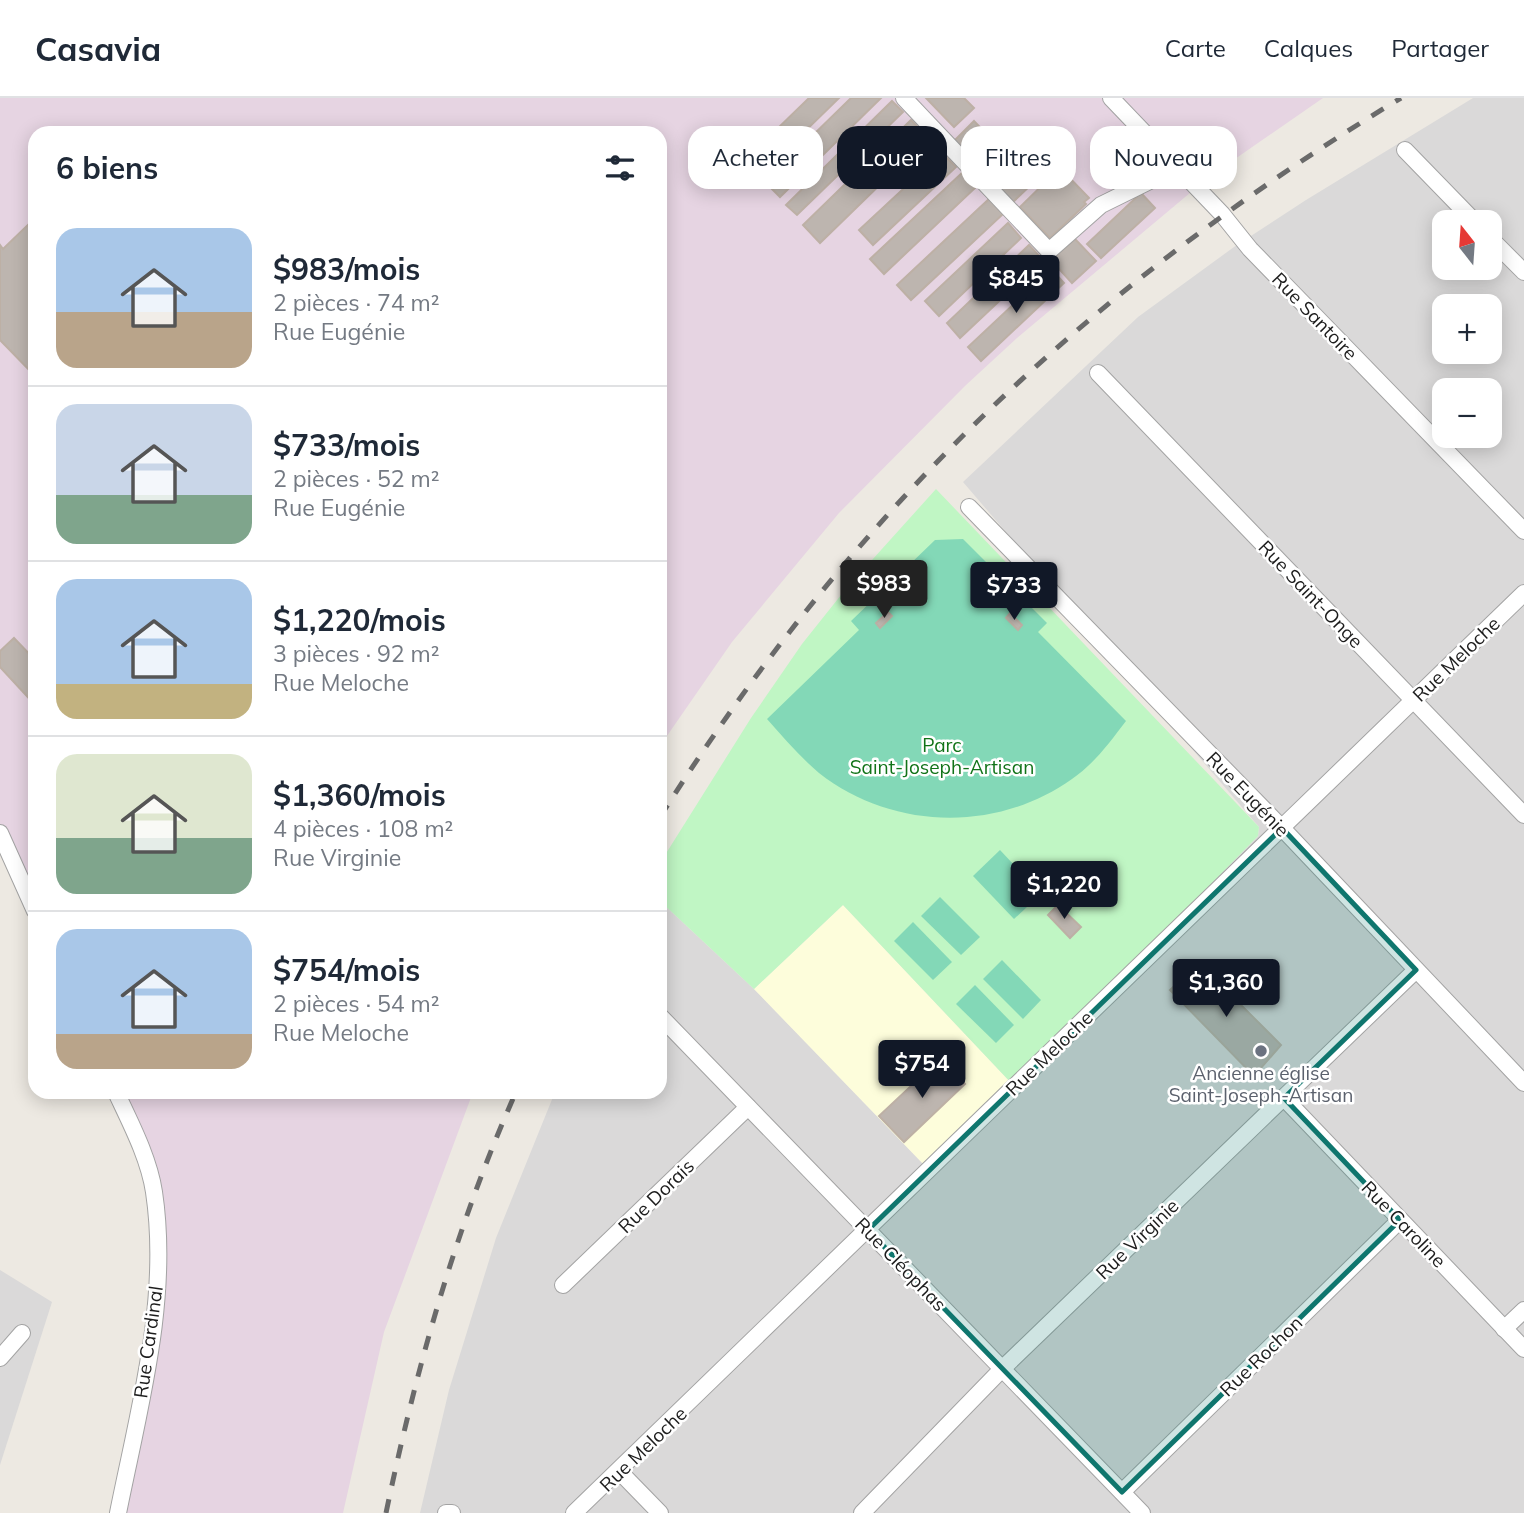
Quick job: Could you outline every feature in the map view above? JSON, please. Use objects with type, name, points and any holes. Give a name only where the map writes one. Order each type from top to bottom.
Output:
[{"type":"street","points":[[904,98],[1049,251],[1101,205],[1133,189]]},
{"type":"street","name":"Rue Santoire","points":[[1111,98],[1138,126]]},
{"type":"street","points":[[1405,150],[1463,210]]},
{"type":"street","name":"Rue Santoire","points":[[1197,189],[1250,249],[1524,531]]},
{"type":"street","points":[[1502,250],[1524,272]]},
{"type":"street","name":"Rue Saint-Onge","points":[[1098,373],[1524,814]]},
{"type":"street","name":"Rue Eugénie","points":[[969,507],[1282,828],[1524,1083]]},
{"type":"street","name":"Rue Meloche","points":[[574,1513],[620,1472],[1524,593]]},
{"type":"street","points":[[0,833],[28,895]]},
{"type":"street","name":"Rue Virginie","points":[[862,1513],[1002,1369],[1416,970]]},
{"type":"street","name":"Rue Cléophas","points":[[667,1023],[1142,1513]]},
{"type":"street","name":"Rue Caroline","points":[[1284,1098],[1524,1349]]},
{"type":"street","name":"Rue Cardinal","points":[[118,1513],[150,1350],[158,1286],[154,1190],[119,1099]]},
{"type":"street","name":"Rue Dorais","points":[[563,1285],[748,1107]]},
{"type":"street","name":"Rue Rochon","points":[[1122,1492],[1401,1220]]},
{"type":"street","points":[[1504,1329],[1524,1310]]},
{"type":"street","points":[[0,1358],[22,1333]]},
{"type":"street","points":[[620,1472],[660,1513]]},
{"type":"highlighted area","points":[[1282,828],[1416,970],[1284,1098],[1400,1220],[1122,1492],[868,1230]]},
{"type":"shaded area","points":[[0,98],[1323,98],[1237,158],[1237,126],[1090,126],[1090,189],[1195,189],[1017,338],[966,385],[839,513],[732,642],[667,736],[667,126],[28,126],[28,895],[0,833]]},
{"type":"shaded area","points":[[1473,98],[1524,98],[1524,1513],[420,1513],[449,1390],[496,1238],[552,1099],[667,1099],[667,908],[754,989],[929,1170],[1258,836],[1259,827],[963,482],[1138,317],[1234,247]]},
{"type":"shaded area","points":[[843,905],[1014,1086],[929,1170],[754,989]]},
{"type":"shaded area","points":[[119,1099],[470,1099],[384,1332],[343,1513],[118,1513],[150,1350],[154,1190]]},
{"type":"shaded area","points":[[0,1270],[52,1302],[0,1465]]},
{"type":"green space","name":"Parc Saint-Joseph-Artisan","points":[[936,489],[1259,827],[1258,836],[1014,1086],[843,905],[754,989],[667,908],[667,852],[751,718],[802,644],[845,590]]},
{"type":"green space","points":[[963,539],[1047,623],[1038,632],[1126,721],[1101,752],[1072,779],[1042,797],[1011,809],[978,816],[944,818],[879,806],[848,792],[819,773],[767,719],[859,630],[851,621],[935,540]]},
{"type":"green space","points":[[1000,850],[1041,894],[1014,919],[973,876]]},
{"type":"green space","points":[[940,897],[980,937],[961,955],[921,916]]},
{"type":"green space","points":[[913,922],[952,962],[933,980],[894,941]]},
{"type":"green space","points":[[1002,960],[1041,1000],[1023,1019],[983,979]]},
{"type":"green space","points":[[975,985],[1014,1025],[996,1043],[956,1004]]},
{"type":"building","points":[[809,98],[839,98],[810,126],[780,126]]},
{"type":"building","points":[[851,98],[881,98],[852,126],[837,126],[837,141],[823,155],[822,126]]},
{"type":"building","points":[[926,98],[964,98],[974,108],[954,127]]},
{"type":"building","points":[[892,101],[903,112],[889,126],[867,126]]},
{"type":"building","points":[[911,120],[917,126],[905,126]]},
{"type":"building","points":[[961,134],[961,148],[954,141]]},
{"type":"building","points":[[837,155],[837,176],[797,215],[786,205],[802,189],[823,189],[823,169]]},
{"type":"building","points":[[947,158],[956,167],[947,175]]},
{"type":"building","points":[[961,174],[961,189],[974,189],[884,274],[870,259]]},
{"type":"building","points":[[1076,185],[1089,198],[1050,238],[1020,207],[1038,189],[1076,189]]},
{"type":"building","points":[[772,189],[788,189],[780,197]]},
{"type":"building","points":[[840,189],[876,189],[820,243],[803,225]]},
{"type":"building","points":[[903,189],[933,189],[873,245],[859,230]]},
{"type":"building","points":[[1000,189],[1027,189],[1013,202]]},
{"type":"building","points":[[1141,193],[1155,208],[1101,258],[1087,244]]},
{"type":"building","points":[[989,199],[1003,214],[911,300],[897,285]]},
{"type":"building","points":[[1008,223],[1021,238],[939,316],[925,301]]},
{"type":"building","points":[[28,225],[28,369],[0,340],[0,245],[3,249]]},
{"type":"building","points":[[1075,239],[1096,261],[1072,283],[1051,260]]},
{"type":"building","points":[[1029,245],[1043,260],[960,338],[947,323]]},
{"type":"building","points":[[1051,269],[1064,283],[981,361],[968,347]]},
{"type":"building","points":[[888,612],[892,616],[880,628],[876,623]]},
{"type":"building","points":[[1010,613],[1022,625],[1018,630],[1006,618]]},
{"type":"building","points":[[14,638],[28,653],[28,697],[0,667],[0,651]]},
{"type":"building","points":[[1058,905],[1081,927],[1070,938],[1048,915]]},
{"type":"building","points":[[1199,963],[1281,1045],[1254,1076],[1170,990]]},
{"type":"building","points":[[941,1058],[965,1084],[904,1142],[879,1116]]},
{"type":"railway","points":[[667,807],[735,705],[814,601],[898,504],[987,412],[1081,327],[1181,247],[1288,170],[1401,98]]},
{"type":"railway","points":[[386,1513],[424,1352],[456,1246],[513,1099]]},
{"type":"place","name":"Ancienne église Saint-Joseph-Artisan","points":[[1261,1051]]}]
